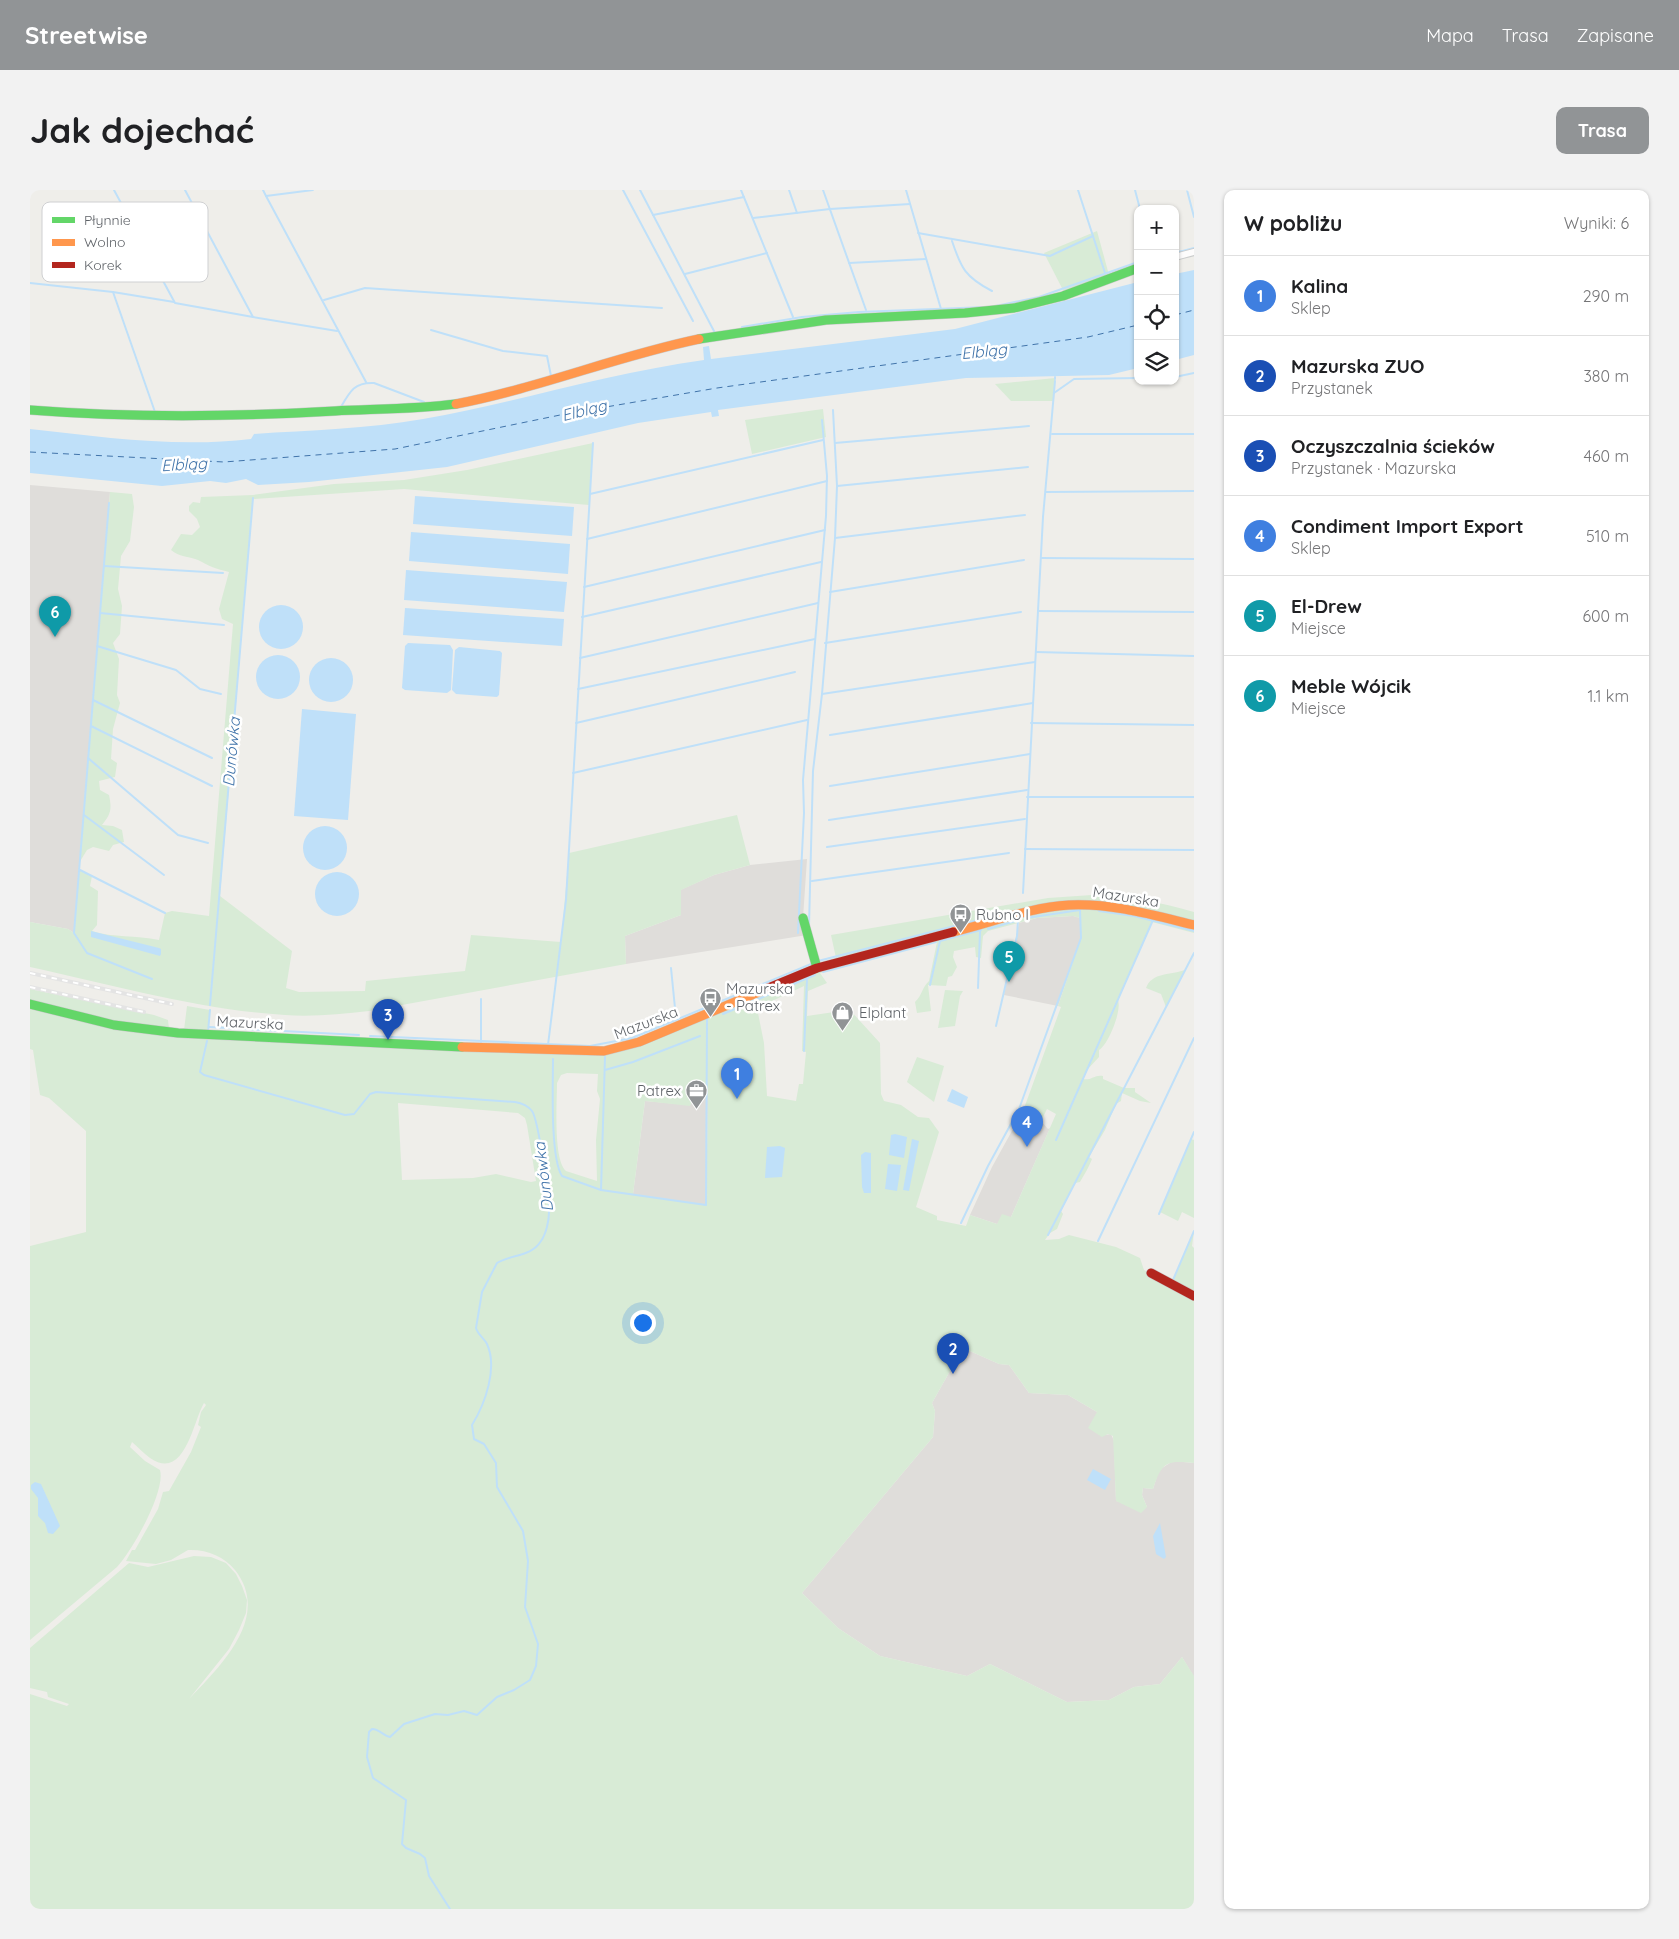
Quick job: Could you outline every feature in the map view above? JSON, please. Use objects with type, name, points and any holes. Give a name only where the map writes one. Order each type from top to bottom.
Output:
[{"type":"street","points":[[1179,255],[1194,252]]},
{"type":"street","points":[[30,410],[92,416],[246,416],[454,404],[480,400],[585,372],[626,358],[708,337],[842,319],[990,312],[1055,298],[1134,269]]},
{"type":"street","name":"Mazurska","points":[[30,1004],[114,1025],[178,1033],[453,1047],[597,1051],[620,1048],[639,1042],[817,968],[1003,918],[1061,905],[1093,904],[1122,907],[1194,925]]},
{"type":"street","points":[[803,918],[817,968]]},
{"type":"street","points":[[1151,1273],[1194,1296]]},
{"type":"shaded area","points":[[30,485],[110,492],[74,933],[68,929],[30,922]]},
{"type":"shaded area","points":[[807,859],[803,918],[807,935],[626,964],[625,936],[681,915],[680,890],[714,875],[750,865]]},
{"type":"shaded area","points":[[1073,916],[1080,918],[1081,938],[1058,1006],[1004,995],[1019,923],[1037,918]]},
{"type":"shaded area","name":"Patrex","points":[[694,1095],[708,1096],[706,1205],[633,1194],[645,1101],[690,1105]]},
{"type":"shaded area","points":[[1023,1111],[1041,1121],[1048,1129],[1050,1128],[1011,1217],[997,1224],[970,1215],[992,1167]]},
{"type":"shaded area","points":[[963,1348],[999,1364],[1009,1365],[1029,1393],[1068,1395],[1097,1412],[1105,1435],[1111,1434],[1114,1441],[1116,1501],[1147,1507],[1142,1495],[1143,1488],[1153,1489],[1159,1470],[1173,1461],[1194,1463],[1194,1677],[1182,1657],[1160,1684],[1134,1687],[1109,1700],[1067,1702],[990,1664],[967,1676],[880,1656],[838,1628],[802,1593],[933,1437],[935,1411],[932,1403]]},
{"type":"green space","points":[[1097,231],[1109,275],[1064,292],[1044,253]]},
{"type":"green space","points":[[1055,378],[1054,401],[1011,401],[995,384]]},
{"type":"green space","points":[[823,409],[826,437],[752,454],[745,420]]},
{"type":"green space","points":[[593,443],[589,505],[404,489],[253,499],[220,896],[292,951],[286,988],[299,992],[365,991],[366,981],[465,971],[471,935],[561,942],[569,853],[737,815],[750,865],[714,875],[681,890],[681,915],[625,936],[626,964],[369,1011],[306,1016],[221,1008],[157,996],[30,967],[30,922],[68,929],[74,933],[79,870],[92,876],[90,886],[98,891],[97,925],[92,931],[108,935],[159,940],[165,913],[172,911],[209,916],[233,624],[222,619],[219,609],[229,572],[171,550],[181,534],[192,535],[200,527],[197,519],[189,511],[189,506],[193,502],[200,503],[201,497],[253,495],[334,484],[404,480],[467,470]]},
{"type":"green space","points":[[110,492],[132,494],[134,507],[130,541],[121,556],[118,589],[122,606],[120,634],[113,643],[119,659],[117,695],[120,703],[113,729],[111,759],[117,763],[115,777],[99,781],[100,790],[109,795],[110,804],[109,814],[102,825],[113,826],[122,830],[124,842],[113,845],[109,851],[93,847],[87,850],[79,863]]},
{"type":"green space","points":[[1092,895],[1131,898],[1181,908],[1194,912],[1194,922],[1103,902],[953,928],[836,958],[831,935],[1048,898]]},
{"type":"green space","points":[[1103,908],[1194,927],[1194,933],[1152,922],[1118,1000],[1118,1012],[1110,1035],[1099,1050],[1099,1057],[1087,1070],[1083,1079],[1103,1076],[1103,1079],[1124,1088],[1135,1088],[1135,1092],[1151,1103],[1140,1101],[1122,1093],[1121,1101],[1116,1104],[1105,1130],[1089,1157],[1092,1159],[1088,1168],[1080,1182],[1075,1183],[1061,1211],[1063,1214],[1057,1229],[1050,1233],[1045,1240],[1059,1239],[1069,1235],[1116,1247],[1140,1258],[1144,1270],[1171,1284],[1194,1231],[1192,1246],[1194,1248],[1194,1463],[1177,1462],[1166,1465],[1159,1473],[1153,1489],[1143,1488],[1142,1495],[1147,1507],[1141,1513],[1116,1501],[1113,1436],[1108,1434],[1102,1437],[1088,1428],[1097,1412],[1068,1395],[1029,1393],[1009,1365],[999,1364],[963,1348],[932,1403],[935,1411],[933,1437],[802,1593],[838,1628],[880,1656],[967,1676],[990,1664],[1067,1702],[1109,1700],[1134,1687],[1160,1684],[1182,1657],[1194,1676],[1194,1909],[30,1909],[30,1694],[67,1706],[69,1704],[48,1697],[47,1692],[30,1688],[30,1648],[129,1563],[148,1567],[194,1556],[211,1557],[226,1563],[236,1574],[247,1600],[245,1588],[231,1565],[220,1557],[208,1552],[188,1550],[171,1560],[156,1564],[126,1561],[132,1550],[135,1550],[158,1509],[163,1492],[169,1491],[191,1452],[201,1427],[198,1425],[201,1412],[206,1405],[204,1403],[186,1446],[180,1456],[172,1462],[162,1463],[150,1458],[132,1442],[130,1447],[145,1461],[160,1470],[158,1492],[139,1535],[117,1567],[30,1640],[30,1246],[86,1232],[86,1131],[49,1098],[40,1095],[33,1050],[30,1049],[30,1007],[100,1025],[605,1054],[633,1048],[813,972],[1052,910]],"holes":[[[1073,916],[1080,918],[1081,938],[1058,1006],[1061,1007],[1023,1111],[1041,1121],[1047,1109],[1056,1114],[1011,1217],[1002,1214],[997,1224],[970,1215],[966,1226],[937,1220],[937,1216],[916,1207],[939,1132],[929,1118],[918,1117],[901,1105],[884,1101],[881,1094],[880,1043],[849,1009],[843,1013],[841,1011],[807,1016],[808,991],[827,983],[820,973],[937,942],[929,981],[915,1002],[917,1013],[931,1011],[928,985],[946,986],[948,977],[952,976],[957,967],[953,957],[954,951],[975,947],[976,957],[981,958],[983,936],[988,931],[1037,918]],[[804,986],[802,1051],[806,1052],[803,1084],[799,1084],[796,1101],[767,1096],[764,1043],[757,1008]],[[567,1073],[598,1074],[597,1091],[600,1099],[596,1140],[597,1181],[566,1171],[562,1165],[557,1143],[556,1116],[557,1083],[561,1075]],[[694,1095],[708,1096],[706,1205],[633,1194],[645,1101],[690,1106]],[[398,1103],[518,1113],[525,1118],[536,1181],[531,1182],[496,1174],[473,1178],[402,1180]],[[247,1600],[248,1605],[245,1623],[238,1640],[214,1672],[189,1699],[229,1649],[246,1613]]]},
{"type":"green space","points":[[1185,970],[1166,1007],[1161,994],[1146,988],[1157,977]]},
{"type":"green space","points":[[30,989],[154,1015],[168,1020],[169,1029],[114,1022],[30,1001]]},
{"type":"green space","points":[[945,990],[963,991],[960,996],[955,1026],[938,1028]]},
{"type":"green space","points":[[187,1006],[210,1010],[208,1032],[184,1030]]},
{"type":"green space","points":[[917,1057],[944,1066],[934,1102],[907,1082]]},
{"type":"green space","points":[[1191,1139],[1194,1140],[1194,1218],[1182,1212],[1178,1221],[1160,1212]]},
{"type":"water","points":[[1194,270],[1194,355],[1179,359],[1179,295],[1179,273]]},
{"type":"water","name":"Elbląg","points":[[1134,283],[1134,369],[1109,375],[966,378],[718,410],[719,416],[712,417],[711,412],[638,423],[447,467],[309,482],[258,485],[246,479],[226,483],[210,481],[162,486],[30,473],[30,429],[168,442],[251,439],[254,434],[360,427],[423,419],[458,412],[633,372],[704,360],[703,347],[709,346],[711,359],[955,329]]},
{"type":"water","points":[[415,496],[574,507],[572,536],[413,524]]},
{"type":"water","points":[[411,532],[570,544],[568,574],[409,561]]},
{"type":"water","points":[[406,570],[567,582],[564,612],[404,600]]},
{"type":"water","points":[[281,605],[293,609],[299,615],[303,627],[299,639],[293,645],[281,649],[269,645],[263,639],[259,627],[263,615],[269,609]]},
{"type":"water","points":[[405,608],[564,619],[562,646],[403,635]]},
{"type":"water","points":[[408,643],[450,645],[453,650],[451,690],[447,693],[405,690],[402,688],[405,646]]},
{"type":"water","points":[[459,647],[500,651],[502,653],[499,695],[497,697],[456,694],[452,690],[455,650]]},
{"type":"water","points":[[278,655],[290,659],[296,665],[300,677],[296,689],[290,695],[278,699],[266,695],[260,689],[256,677],[260,665],[266,659]]},
{"type":"water","points":[[331,658],[343,662],[349,668],[353,680],[349,692],[343,698],[331,702],[319,698],[313,692],[309,680],[313,668],[319,662]]},
{"type":"water","points":[[302,709],[356,714],[348,820],[294,816]]},
{"type":"water","points":[[325,826],[337,830],[343,836],[347,848],[343,860],[337,866],[325,870],[313,866],[307,860],[303,848],[307,836],[313,830]]},
{"type":"water","points":[[337,872],[349,876],[355,882],[359,894],[355,906],[349,912],[337,916],[325,912],[319,906],[315,894],[319,882],[325,876]]},
{"type":"water","points":[[91,931],[159,948],[161,949],[161,954],[160,956],[91,937]]},
{"type":"water","points":[[952,1089],[968,1097],[964,1108],[947,1101]]},
{"type":"water","points":[[891,1135],[907,1137],[904,1158],[889,1155]]},
{"type":"water","points":[[912,1139],[919,1141],[909,1191],[903,1190]]},
{"type":"water","points":[[780,1146],[785,1148],[782,1177],[765,1178],[767,1147]]},
{"type":"water","points":[[865,1152],[871,1153],[871,1193],[864,1193],[862,1187],[861,1155]]},
{"type":"water","points":[[888,1164],[901,1165],[897,1191],[885,1189]]},
{"type":"water","points":[[1093,1469],[1111,1479],[1105,1490],[1087,1480]]},
{"type":"water","points":[[35,1482],[41,1484],[60,1526],[53,1534],[48,1533],[45,1523],[38,1516],[38,1498],[31,1489],[31,1485]]},
{"type":"water","points":[[1160,1523],[1166,1557],[1164,1559],[1156,1554],[1153,1536]]},
{"type":"waterway","points":[[114,190],[120,202]]},
{"type":"waterway","points":[[185,190],[191,202]]},
{"type":"waterway","points":[[263,190],[266,196],[313,190]]},
{"type":"waterway","points":[[623,190],[693,321]]},
{"type":"waterway","points":[[640,190],[715,333]]},
{"type":"waterway","points":[[741,190],[793,317]]},
{"type":"waterway","points":[[789,190],[797,213]]},
{"type":"waterway","points":[[823,190],[866,310]]},
{"type":"waterway","points":[[906,190],[941,309]]},
{"type":"waterway","points":[[1078,190],[1105,273]]},
{"type":"waterway","points":[[1135,190],[1139,205]]},
{"type":"waterway","points":[[1187,190],[1194,217]]},
{"type":"waterway","points":[[266,196],[366,382]]},
{"type":"waterway","points":[[653,215],[744,197]]},
{"type":"waterway","points":[[753,218],[830,209],[910,204]]},
{"type":"waterway","points":[[208,233],[253,317],[337,331]]},
{"type":"waterway","points":[[918,233],[1050,256],[1093,236]]},
{"type":"waterway","points":[[952,241],[965,271],[992,291]]},
{"type":"waterway","points":[[1179,252],[1194,248]]},
{"type":"waterway","points":[[685,274],[767,253]]},
{"type":"waterway","points":[[849,263],[926,259]]},
{"type":"waterway","points":[[996,306],[1039,297],[1134,263]]},
{"type":"waterway","points":[[164,282],[175,303],[253,317]]},
{"type":"waterway","points":[[30,283],[113,292],[174,302]]},
{"type":"waterway","points":[[324,300],[365,288],[662,308]]},
{"type":"waterway","points":[[113,292],[155,412]]},
{"type":"waterway","points":[[742,327],[802,317],[859,312],[986,307]]},
{"type":"waterway","points":[[431,330],[503,351],[547,356],[551,376]]},
{"type":"waterway","points":[[1179,376],[1194,373]]},
{"type":"waterway","points":[[1054,393],[1074,379],[1134,378]]},
{"type":"waterway","points":[[1023,893],[1043,517],[1055,381]]},
{"type":"waterway","points":[[341,407],[347,396],[354,389],[367,383],[374,383],[424,402]]},
{"type":"waterway","points":[[513,387],[523,384]]},
{"type":"waterway","points":[[822,694],[835,538],[837,486],[833,410]]},
{"type":"waterway","points":[[798,933],[804,813],[803,780],[826,516],[827,476],[822,420]]},
{"type":"waterway","points":[[835,443],[1029,426]]},
{"type":"waterway","points":[[1052,434],[1194,434]]},
{"type":"waterway","points":[[590,494],[823,440]]},
{"type":"waterway","points":[[548,1045],[566,900],[593,443]]},
{"type":"waterway","points":[[837,486],[1028,467]]},
{"type":"waterway","points":[[587,539],[827,481]]},
{"type":"waterway","points":[[1046,492],[1194,491]]},
{"type":"waterway","name":"Dunówka","points":[[210,1005],[253,498]]},
{"type":"waterway","points":[[109,503],[74,933],[87,953],[152,979]]},
{"type":"waterway","points":[[835,538],[1025,515]]},
{"type":"waterway","points":[[584,587],[825,530]]},
{"type":"waterway","points":[[1041,558],[1194,559]]},
{"type":"waterway","points":[[830,592],[1024,560]]},
{"type":"waterway","points":[[582,617],[821,562]]},
{"type":"waterway","points":[[104,566],[223,573]]},
{"type":"waterway","points":[[580,658],[818,603]]},
{"type":"waterway","points":[[1038,611],[1194,612]]},
{"type":"waterway","points":[[825,643],[1021,612]]},
{"type":"waterway","points":[[100,613],[224,625]]},
{"type":"waterway","points":[[578,689],[815,639]]},
{"type":"waterway","points":[[97,646],[176,670],[200,689],[221,694]]},
{"type":"waterway","points":[[1036,652],[1194,656]]},
{"type":"waterway","points":[[809,926],[813,771],[822,694],[1035,662]]},
{"type":"waterway","points":[[576,723],[795,672]]},
{"type":"waterway","points":[[93,700],[212,758]]},
{"type":"waterway","points":[[830,735],[1033,703]]},
{"type":"waterway","points":[[573,773],[807,720]]},
{"type":"waterway","points":[[1031,723],[1194,725]]},
{"type":"waterway","points":[[91,726],[212,786]]},
{"type":"waterway","points":[[830,786],[1030,754]]},
{"type":"waterway","points":[[88,758],[178,835],[208,843]]},
{"type":"waterway","points":[[829,820],[1027,790]]},
{"type":"waterway","points":[[1027,797],[1194,797]]},
{"type":"waterway","points":[[84,815],[164,875]]},
{"type":"waterway","points":[[827,847],[1025,819]]},
{"type":"waterway","points":[[1025,849],[1194,850]]},
{"type":"waterway","points":[[812,881],[1009,853]]},
{"type":"waterway","points":[[80,870],[165,913]]},
{"type":"waterway","points":[[961,1223],[988,1166],[1019,1109],[1081,938],[1080,910],[1026,918]]},
{"type":"waterway","points":[[1099,911],[1134,916],[1194,931]]},
{"type":"waterway","points":[[818,961],[1005,913]]},
{"type":"waterway","points":[[996,1026],[1017,936],[1018,920]]},
{"type":"waterway","points":[[988,929],[1019,920]]},
{"type":"waterway","points":[[1056,1140],[1153,920]]},
{"type":"waterway","points":[[930,985],[940,941],[981,930]]},
{"type":"waterway","points":[[978,988],[980,931]]},
{"type":"waterway","points":[[823,972],[936,942]]},
{"type":"waterway","points":[[1048,1235],[1194,953]]},
{"type":"waterway","points":[[370,1036],[590,1046],[632,1038],[811,964]]},
{"type":"waterway","points":[[671,968],[676,1018]]},
{"type":"waterway","points":[[723,1014],[815,975]]},
{"type":"waterway","points":[[804,1051],[807,979]]},
{"type":"waterway","points":[[481,999],[481,1042]]},
{"type":"waterway","name":"Dunówka","points":[[208,1032],[210,1010]]},
{"type":"waterway","points":[[553,1059],[554,1137],[558,1167],[562,1176],[601,1190],[706,1205],[707,1019]]},
{"type":"waterway","points":[[209,1027],[359,1035]]},
{"type":"waterway","points":[[605,1070],[633,1062],[700,1036]]},
{"type":"waterway","points":[[1098,1241],[1194,1038]]},
{"type":"waterway","name":"Dunówka","points":[[207,1041],[200,1072],[204,1075],[345,1115],[354,1114],[370,1094],[376,1092],[515,1102],[522,1104],[532,1111],[534,1117],[548,1192],[548,1223],[543,1238],[532,1250],[497,1263],[482,1292],[476,1328],[487,1344],[490,1354],[491,1375],[481,1407],[472,1425],[474,1439],[484,1444],[496,1463],[497,1487],[523,1531],[528,1561],[525,1607],[538,1644],[536,1666],[530,1680],[514,1690],[497,1697],[477,1715],[464,1711],[448,1715],[435,1714],[404,1724],[390,1737],[375,1729],[369,1732],[367,1757],[373,1778],[406,1800],[402,1844],[425,1858],[429,1876],[450,1909]]},
{"type":"waterway","points":[[601,1190],[605,1057]]},
{"type":"waterway","points":[[1159,1214],[1194,1132]]},
{"type":"waterway","points":[[1173,1280],[1194,1231]]},
{"type":"ferry route","points":[[1179,314],[1194,310]]},
{"type":"ferry route","points":[[30,452],[224,462],[395,449],[565,414],[717,388],[1088,337],[1134,326]]},
{"type":"railway","points":[[30,973],[172,1004]]},
{"type":"railway","points":[[30,987],[144,1012]]},
{"type":"traffic: fast","points":[[699,339],[826,320],[965,313],[1014,308],[1063,296],[1134,269]]},
{"type":"traffic: fast","points":[[30,410],[144,415],[221,415],[411,408],[456,404]]},
{"type":"traffic: fast","points":[[803,918],[817,968]]},
{"type":"traffic: fast","points":[[30,1004],[114,1025],[178,1033],[462,1047]]},
{"type":"traffic: slow","points":[[456,404],[699,339]]},
{"type":"traffic: slow","points":[[953,932],[1025,912],[1069,905],[1117,908],[1194,925]]},
{"type":"traffic: slow","points":[[462,1047],[604,1051],[639,1042],[766,989]]},
{"type":"traffic: jam","points":[[766,989],[817,968],[953,932]]},
{"type":"traffic: jam","points":[[1151,1273],[1194,1296]]},
{"type":"place","name":"Meble Wójcik","points":[[55,637]]},
{"type":"place","name":"Rubno I","points":[[960,934]]},
{"type":"place","name":"El-Drew","points":[[1009,982]]},
{"type":"place","name":"Mazurska - Patrex","points":[[710,1017]]},
{"type":"place","name":"Elplant","points":[[843,1032]]},
{"type":"place","name":"Oczyszczalnia ścieków","points":[[388,1040]]},
{"type":"place","name":"Kalina","points":[[737,1099]]},
{"type":"place","name":"Patrex","points":[[697,1110]]},
{"type":"place","name":"Condiment Import Export","points":[[1027,1147]]},
{"type":"place","name":"Mazurska ZUO","points":[[953,1374]]}]
